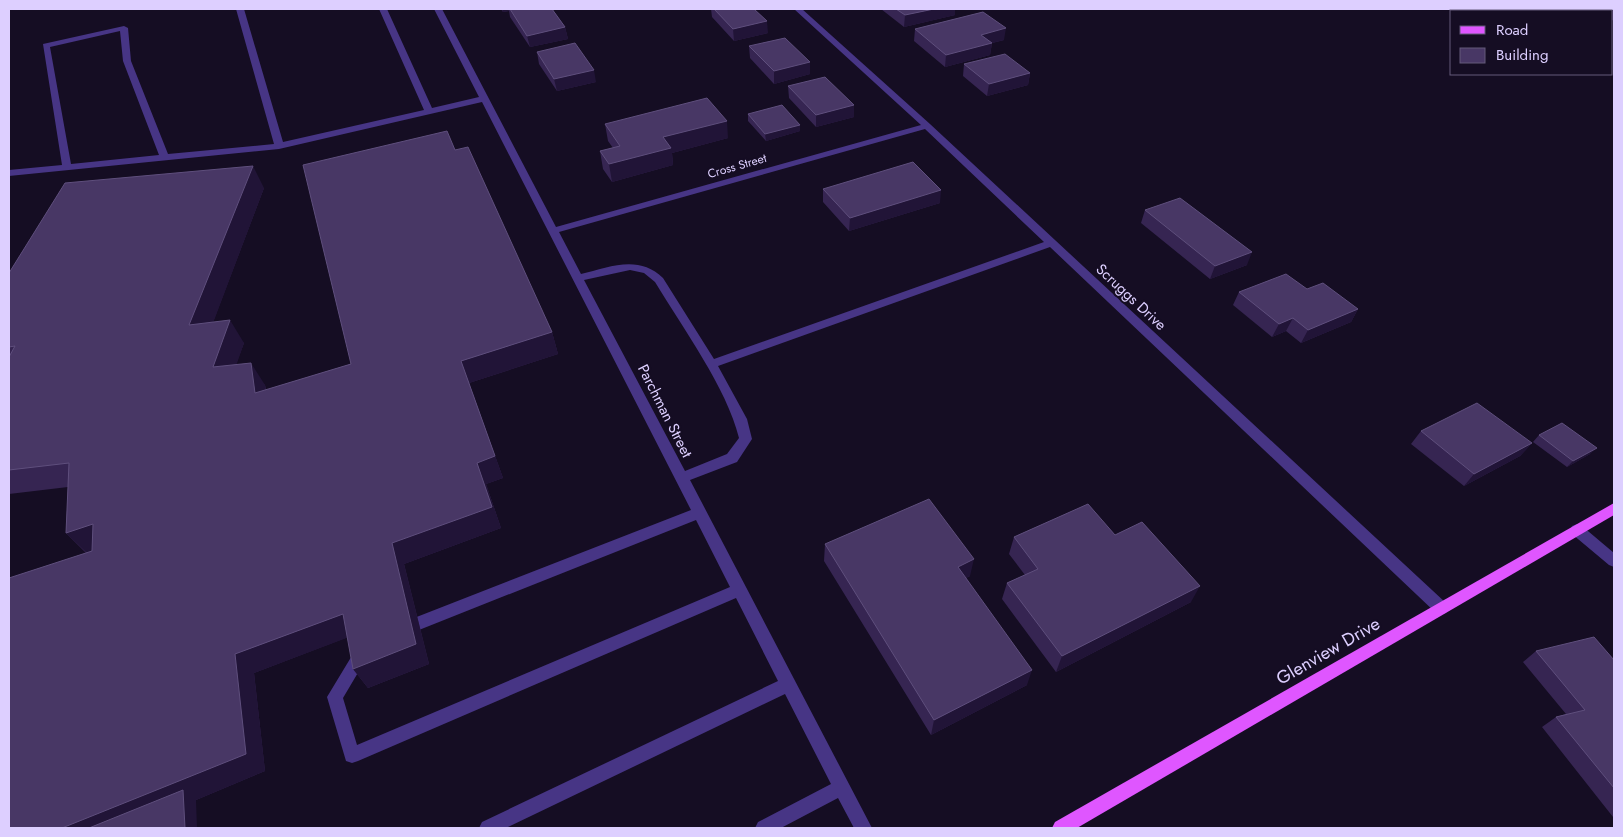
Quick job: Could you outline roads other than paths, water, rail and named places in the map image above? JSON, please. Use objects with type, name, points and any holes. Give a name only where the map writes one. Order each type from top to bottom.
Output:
[{"type":"main road","name":"Glenview Drive","points":[[1061,828],[1614,508]]},
{"type":"street","points":[[240,9],[279,146]]},
{"type":"street","points":[[383,9],[429,111]]},
{"type":"street","name":"Parchman Street","points":[[438,9],[863,828]]},
{"type":"street","name":"Scruggs Drive","points":[[798,9],[927,126],[1441,608]]},
{"type":"street","points":[[67,166],[46,46],[124,28],[127,61],[164,157]]},
{"type":"street","points":[[9,173],[279,146],[484,99]]},
{"type":"street","name":"Cross Street","points":[[553,231],[927,126]]},
{"type":"street","points":[[711,364],[1052,244]]},
{"type":"street","points":[[578,278],[618,269],[637,267],[648,270],[659,280],[711,364],[741,419],[746,439],[732,458],[681,478]]},
{"type":"street","points":[[419,624],[699,513]]},
{"type":"street","points":[[1577,530],[1614,562]]},
{"type":"street","points":[[361,654],[335,697],[352,755],[740,590]]},
{"type":"street","points":[[488,828],[789,684]]},
{"type":"street","points":[[764,828],[842,788]]}]
